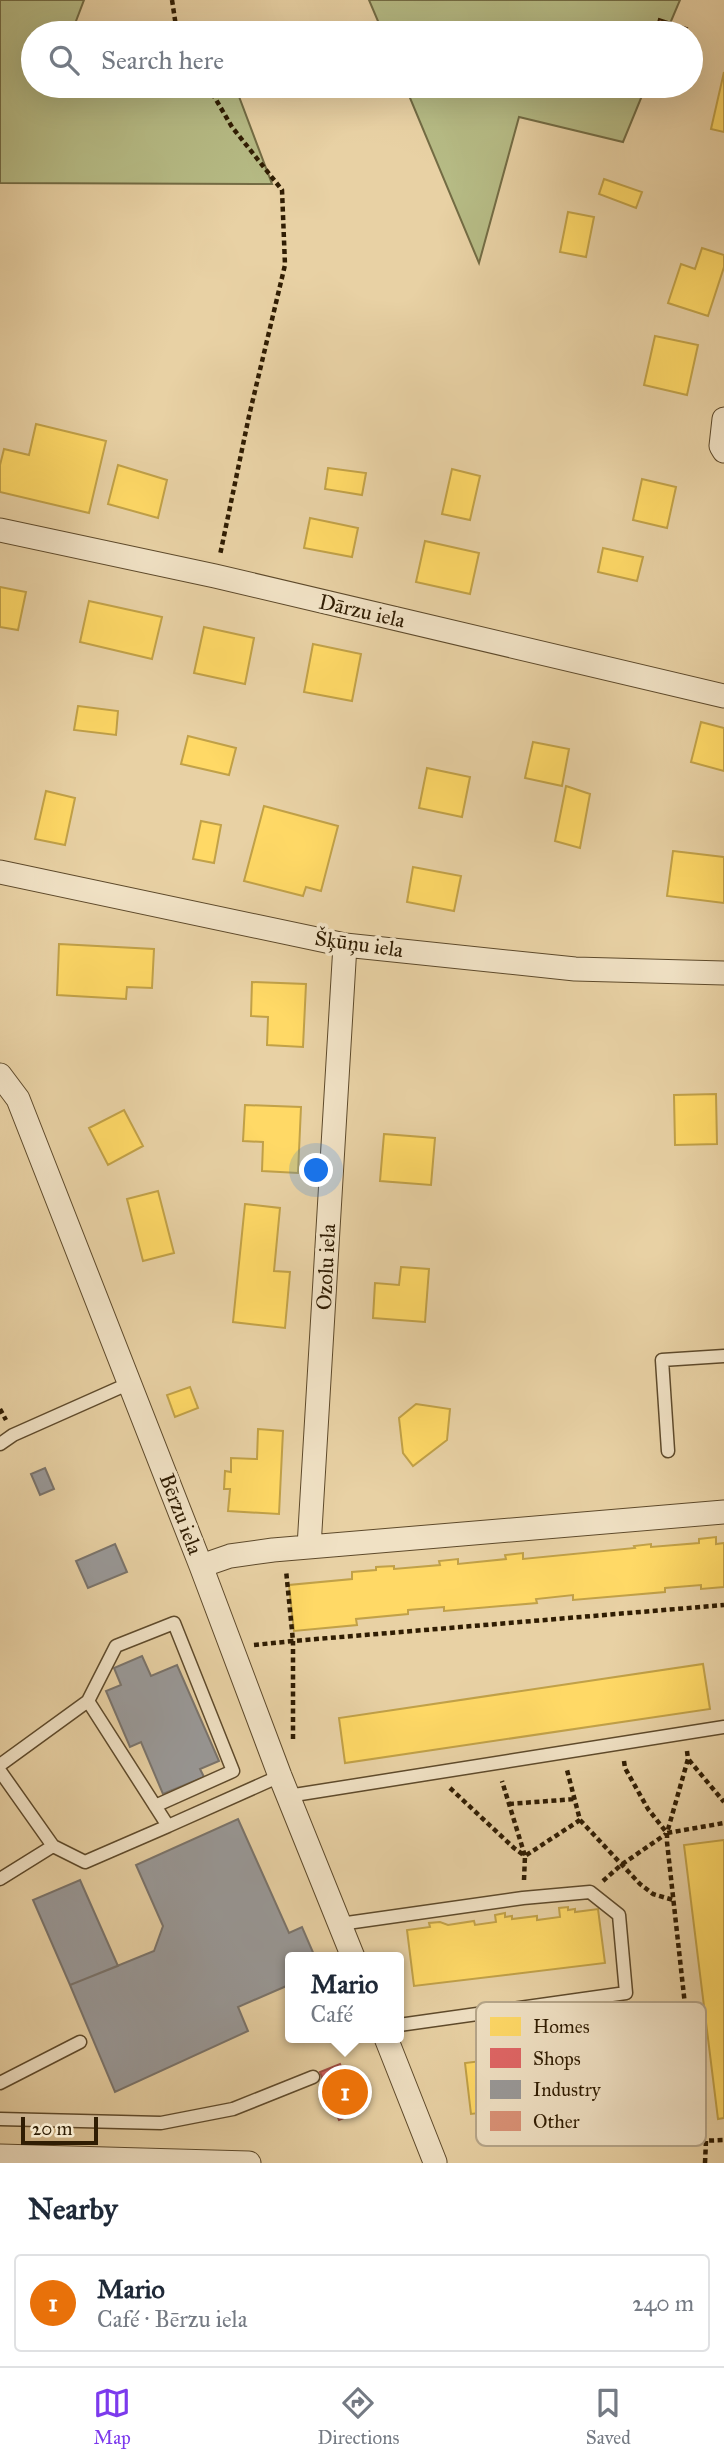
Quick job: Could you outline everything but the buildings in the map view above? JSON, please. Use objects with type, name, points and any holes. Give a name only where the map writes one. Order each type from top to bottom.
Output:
[{"type":"street","points":[[724,419],[724,451]]},
{"type":"street","name":"Dārzu iela","points":[[0,530],[215,576],[724,696]]},
{"type":"street","name":"Šķūņu iela","points":[[0,872],[345,945],[575,969],[724,973]]},
{"type":"street","name":"Ozolu iela","points":[[309,1547],[345,945]]},
{"type":"street","name":"Bērzu iela","points":[[0,1075],[18,1099],[284,1786],[352,1952]]},
{"type":"street","points":[[201,1566],[230,1556],[309,1547],[724,1512]]},
{"type":"street","points":[[388,2043],[435,2163]]},
{"type":"street","points":[[0,2156],[249,2163]]},
{"type":"street","points":[[429,2163],[452,2163]]},
{"type":"lane","points":[[668,1451],[662,1360],[724,1356]]},
{"type":"lane","points":[[0,1444],[43,1421],[130,1383]]},
{"type":"lane","points":[[0,1765],[88,1701],[116,1646],[174,1623],[233,1771],[155,1807]]},
{"type":"lane","points":[[88,1701],[168,1826]]},
{"type":"lane","points":[[0,1770],[52,1846],[85,1862],[168,1826],[284,1786],[441,1772],[724,1727]]},
{"type":"lane","points":[[0,1879],[52,1846]]},
{"type":"lane","points":[[340,1924],[523,1898],[590,1892],[619,1915],[626,1993],[562,2002]]},
{"type":"lane","points":[[404,2024],[476,2014]]},
{"type":"lane","points":[[0,2082],[80,2042]]},
{"type":"lane","points":[[0,2119],[161,2123],[233,2109],[313,2077]]},
{"type":"path","points":[[172,0],[175,21]]},
{"type":"path","points":[[215,98],[232,127],[282,190],[285,265],[215,576]]},
{"type":"path","points":[[284,1550],[293,1641],[293,1746],[284,1786]]},
{"type":"path","points":[[232,1648],[724,1605]]},
{"type":"path","points":[[682,1733],[688,1759],[724,1802]]},
{"type":"path","points":[[621,1743],[625,1768],[648,1809],[667,1833]]},
{"type":"path","points":[[563,1753],[580,1820],[621,1865],[653,1894],[673,1900]]},
{"type":"path","points":[[686,2002],[667,1833],[688,1759]]},
{"type":"path","points":[[497,1763],[525,1856],[523,1898]]},
{"type":"path","points":[[441,1772],[449,1787],[525,1856]]},
{"type":"path","points":[[509,1804],[575,1799]]},
{"type":"path","points":[[525,1856],[580,1820]]},
{"type":"path","points":[[590,1892],[621,1865],[667,1833],[724,1823]]},
{"type":"path","points":[[626,1993],[627,2002]]},
{"type":"path","points":[[706,2141],[724,2140]]},
{"type":"green space","points":[[0,0],[84,0],[76,21],[21,21],[21,98],[240,98],[272,184],[0,183]]},
{"type":"green space","points":[[369,0],[680,0],[671,21],[378,21]]},
{"type":"green space","points":[[410,98],[641,98],[623,142],[519,117],[479,263]]},
{"type":"place","name":"Mario","points":[[345,2092]]}]
